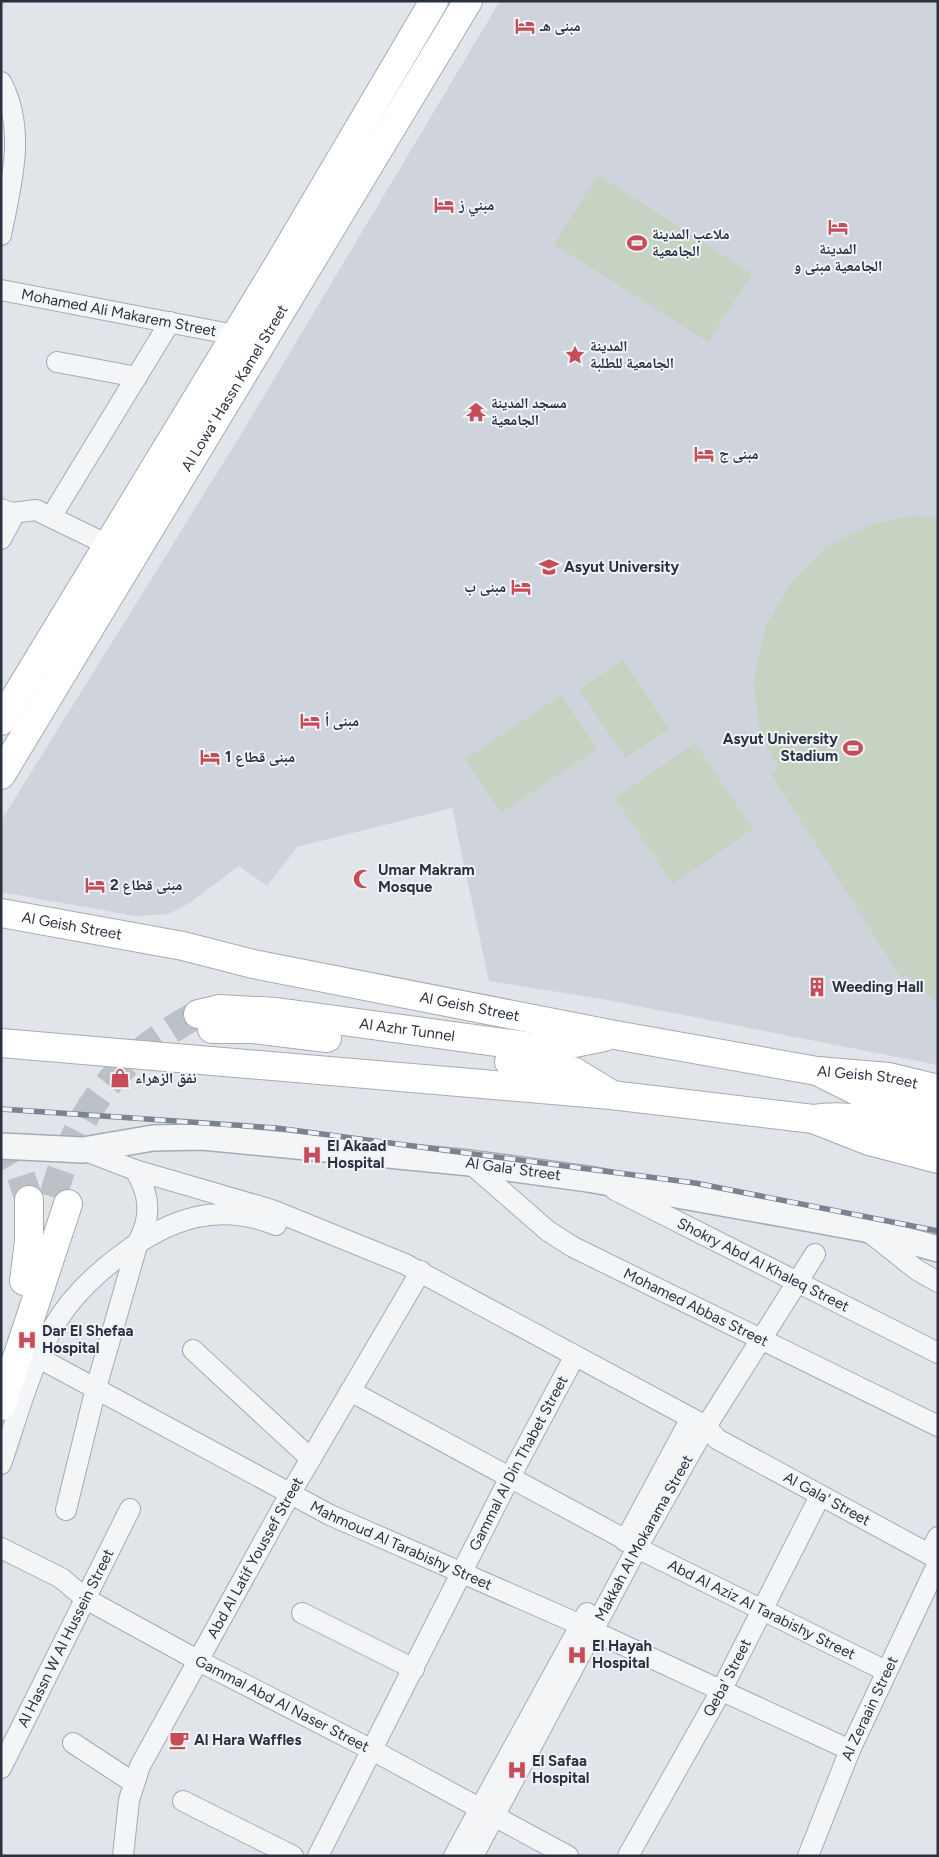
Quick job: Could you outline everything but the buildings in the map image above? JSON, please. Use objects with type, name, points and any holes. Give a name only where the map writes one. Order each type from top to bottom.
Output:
[{"type":"main road","name":"Al Lowa' Hassn Kamel Street","points":[[6,705],[108,545],[236,335],[434,1]]},
{"type":"main road","name":"Al Lowa' Hassn Kamel Street","points":[[1,775],[468,1]]},
{"type":"main road","points":[[280,262],[304,275]]},
{"type":"main road","points":[[178,430],[202,442]]},
{"type":"main road","name":"Al Geish Street","points":[[1,913],[183,946],[253,964],[615,1035],[817,1071],[889,1077],[938,1089]]},
{"type":"main road","name":"Al Azhr Tunnel","points":[[611,1095],[572,1070],[205,1022],[219,1009],[278,1012],[541,1048],[615,1035]]},
{"type":"main road","points":[[1,1042],[611,1095],[813,1120],[869,1141],[938,1159]]},
{"type":"main road","points":[[817,1071],[938,1136]]},
{"type":"main road","points":[[813,1120],[838,1117],[938,1113]]},
{"type":"main road","points":[[1,1351],[24,1280],[29,1241],[50,1200],[34,1307],[1,1406]]},
{"type":"street","points":[[1,82],[12,108],[16,147],[1,235]]},
{"type":"street","name":"Mohamed Ali Makarem Street","points":[[1,290],[236,335]]},
{"type":"street","points":[[51,517],[170,322]]},
{"type":"street","points":[[57,362],[137,377]]},
{"type":"street","points":[[1,539],[8,511],[34,509],[108,545]]},
{"type":"street","name":"Al Gala' Street","points":[[1,1146],[83,1150],[153,1138],[186,1136],[470,1163],[588,1179],[865,1229],[938,1249]]},
{"type":"street","name":"Al Gala' Street","points":[[83,1150],[135,1170],[272,1210],[418,1276],[820,1496],[936,1553]]},
{"type":"street","name":"Mohamed Abbas Street","points":[[470,1163],[536,1221],[560,1239],[760,1340],[938,1426]]},
{"type":"street","points":[[66,1510],[96,1388],[138,1242],[147,1222],[148,1200],[141,1180],[135,1170]]},
{"type":"street","name":"Shokry Abd Al Khaleq Street","points":[[588,1179],[644,1203],[797,1283],[938,1353]]},
{"type":"street","name":"Al Gala' Street","points":[[1,1464],[39,1358],[54,1327],[73,1299],[104,1268],[138,1242],[173,1223],[211,1214],[251,1217],[270,1222],[418,1276],[570,1365],[700,1429]]},
{"type":"street","points":[[865,1229],[902,1259],[938,1282]]},
{"type":"street","name":"Makkah Al Mokarama Street","points":[[454,1856],[486,1812],[631,1544],[700,1429],[815,1254]]},
{"type":"street","name":"Abd Al Latif Youssef Street","points":[[123,1856],[127,1818],[134,1783],[148,1750],[290,1494],[418,1276]]},
{"type":"street","points":[[193,1350],[310,1459]]},
{"type":"street","name":"Mahmoud Al Tarabishy Street","points":[[39,1358],[330,1515],[462,1571],[850,1750]]},
{"type":"street","name":"Gammal Al Din Thabet Street","points":[[318,1856],[510,1477],[570,1365]]},
{"type":"street","name":"Abd Al Aziz Al Tarabishy Street","points":[[350,1391],[631,1544],[886,1671]]},
{"type":"street","name":"Qeba' Street","points":[[628,1856],[764,1611],[820,1496]]},
{"type":"street","name":"Al Hassn W Al Hussein Street","points":[[1,1768],[130,1509]]},
{"type":"street","name":"Gammal Abd Al Naser Street","points":[[1,1548],[65,1581],[86,1599],[199,1661],[372,1750],[568,1856]]},
{"type":"street","name":"Al Zeraain Street","points":[[808,1856],[850,1750],[936,1553]]},
{"type":"street","points":[[302,1612],[414,1668]]},
{"type":"street","points":[[73,1743],[134,1783]]},
{"type":"street","points":[[183,1801],[293,1856]]},
{"type":"street","name":"Makkah Al Mokarama Street","points":[[473,1856],[486,1812]]},
{"type":"shaded area","name":"Asyut University","points":[[500,1],[938,1],[938,1065],[602,999],[489,981],[452,808],[297,847],[267,886],[239,866],[191,902],[169,914],[136,916],[1,892],[1,821],[237,441]]},
{"type":"green space","points":[[598,175],[752,274],[708,342],[554,244]]},
{"type":"green space","name":"Asyut University Stadium","points":[[911,516],[938,517],[938,1005],[907,975],[901,978],[771,774],[778,770],[759,726],[754,680],[765,628],[791,582],[826,547],[873,524]]},
{"type":"green space","points":[[623,660],[669,729],[625,758],[579,690]]},
{"type":"green space","points":[[561,695],[597,749],[501,813],[465,759]]},
{"type":"green space","points":[[695,743],[753,829],[673,884],[615,798]]},
{"type":"tunnel","points":[[53,1197],[74,1137],[104,1089],[123,1068],[145,1049],[169,1031],[198,1014]]},
{"type":"tunnel","points":[[1,1139],[20,1173],[29,1200]]},
{"type":"railway","points":[[1,1109],[276,1128],[695,1183],[938,1231]]},
{"type":"place","name":"مبنى هـ","points":[[525,26]]},
{"type":"place","name":"مبني ز","points":[[444,205]]},
{"type":"place","name":"المدينة الجامعية مبنى و","points":[[838,227]]},
{"type":"place","name":"ملاعب المدينة الجامعية","points":[[637,243]]},
{"type":"place","name":"المدينة الجامعية للطلبة","points":[[575,355]]},
{"type":"place","name":"مسجد المدينة الجامعية","points":[[476,412]]},
{"type":"place","name":"مبنى ج","points":[[704,454]]},
{"type":"place","name":"Asyut University","points":[[549,567]]},
{"type":"place","name":"مبنى ب","points":[[521,587]]},
{"type":"place","name":"مبنى أ","points":[[310,721]]},
{"type":"place","name":"Asyut University Stadium","points":[[853,748]]},
{"type":"place","name":"مبنى قطاع 1","points":[[210,757]]},
{"type":"place","name":"Umar Makram Mosque","points":[[363,879]]},
{"type":"place","name":"مبنى قطاع 2","points":[[95,885]]},
{"type":"place","name":"Weeding Hall","points":[[817,987]]},
{"type":"place","name":"نفق الزهراء","points":[[120,1078]]},
{"type":"place","name":"El Akaad Hospital","points":[[312,1155]]},
{"type":"place","name":"Dar El Shefaa Hospital","points":[[27,1340]]},
{"type":"place","name":"El Hayah Hospital","points":[[577,1655]]},
{"type":"place","name":"Al Hara Waffles","points":[[179,1740]]},
{"type":"place","name":"El Safaa Hospital","points":[[517,1770]]}]
